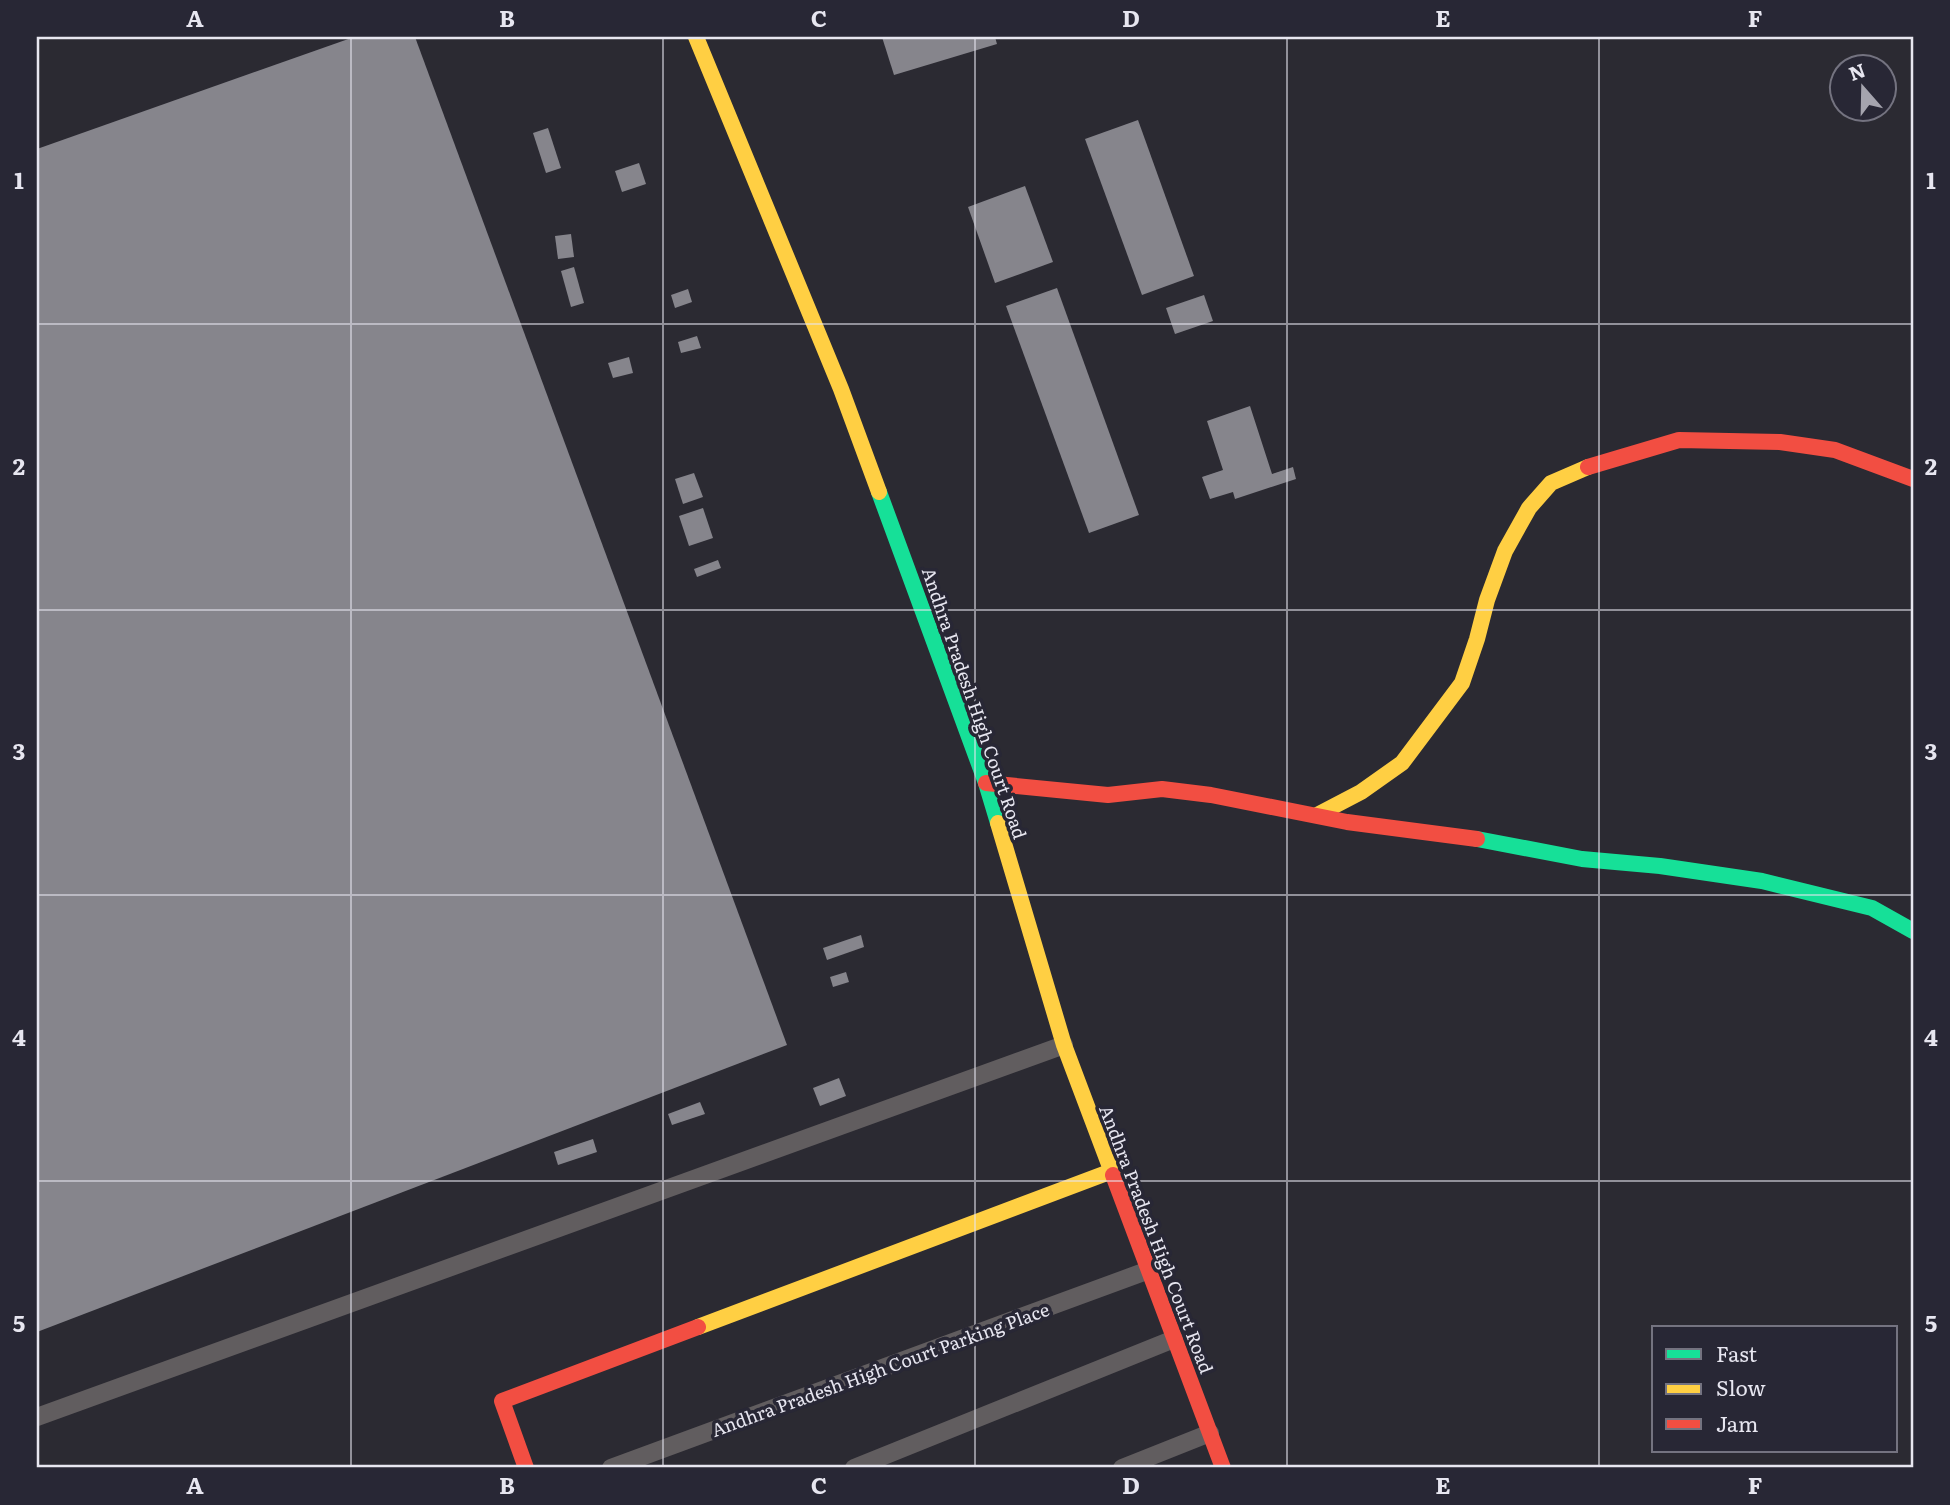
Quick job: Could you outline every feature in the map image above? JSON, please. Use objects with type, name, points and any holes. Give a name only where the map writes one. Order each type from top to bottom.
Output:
[{"type":"street","name":"Andhra Pradesh High Court Road","points":[[696,37],[841,389],[986,783],[1064,1045],[1223,1468]]},
{"type":"street","points":[[1317,815],[1361,792],[1402,763],[1462,683],[1505,551],[1529,508],[1551,483],[1588,467],[1679,440],[1780,442],[1835,450],[1913,479]]},
{"type":"street","points":[[986,783],[1108,795],[1162,789],[1211,795],[1347,821],[1467,837],[1582,859],[1660,866],[1762,881],[1872,908],[1913,931]]},
{"type":"street","points":[[526,1468],[502,1401],[1112,1171]]},
{"type":"lane","points":[[37,1417],[1064,1045]]},
{"type":"lane","name":"Andhra Pradesh High Court Parking Place","points":[[611,1468],[1149,1270]]},
{"type":"lane","points":[[854,1468],[1174,1339]]},
{"type":"lane","points":[[1122,1468],[1210,1433]]},
{"type":"building","points":[[354,37],[415,37],[787,1045],[37,1332],[37,149]]},
{"type":"building","points":[[882,37],[995,37],[997,44],[894,75]]},
{"type":"building","points":[[1138,120],[1194,276],[1142,295],[1085,139]]},
{"type":"building","points":[[548,128],[561,168],[546,173],[533,133]]},
{"type":"building","points":[[639,163],[646,184],[622,192],[615,171]]},
{"type":"building","points":[[1025,186],[1053,262],[995,283],[968,207]]},
{"type":"building","points":[[571,234],[574,257],[558,259],[555,236]]},
{"type":"building","points":[[574,267],[584,303],[571,307],[561,271]]},
{"type":"building","points":[[1057,288],[1139,515],[1089,533],[1006,306]]},
{"type":"building","points":[[688,289],[692,302],[675,308],[671,295]]},
{"type":"building","points":[[1204,295],[1213,321],[1175,334],[1166,308]]},
{"type":"building","points":[[697,336],[701,348],[681,353],[678,342]]},
{"type":"building","points":[[629,357],[633,373],[613,378],[608,363]]},
{"type":"building","points":[[1250,406],[1272,474],[1293,467],[1296,479],[1235,499],[1233,492],[1210,499],[1202,477],[1223,470],[1207,421]]},
{"type":"building","points":[[694,473],[703,497],[683,504],[675,479]]},
{"type":"building","points":[[703,508],[713,538],[689,546],[679,516]]},
{"type":"building","points":[[718,560],[721,568],[697,577],[694,569]]},
{"type":"building","points":[[861,935],[864,947],[827,960],[823,948]]},
{"type":"building","points":[[846,972],[849,982],[833,987],[830,977]]},
{"type":"building","points":[[839,1078],[846,1096],[820,1106],[813,1088]]},
{"type":"building","points":[[700,1102],[705,1114],[672,1125],[668,1114]]},
{"type":"building","points":[[593,1139],[597,1152],[558,1165],[554,1152]]},
{"type":"traffic: fast","points":[[879,492],[986,783],[998,823]]},
{"type":"traffic: fast","points":[[1477,839],[1582,859],[1660,866],[1762,881],[1872,908],[1913,931]]},
{"type":"traffic: slow","points":[[696,37],[841,389],[879,492]]},
{"type":"traffic: slow","points":[[1317,815],[1361,792],[1402,763],[1462,683],[1505,551],[1529,508],[1551,483],[1588,467]]},
{"type":"traffic: slow","points":[[998,823],[1064,1045],[1113,1175]]},
{"type":"traffic: slow","points":[[698,1327],[1112,1171]]},
{"type":"traffic: jam","points":[[1588,467],[1679,440],[1780,442],[1835,450],[1913,479]]},
{"type":"traffic: jam","points":[[986,783],[1108,795],[1162,789],[1211,795],[1347,822],[1477,839]]},
{"type":"traffic: jam","points":[[1113,1175],[1223,1468]]},
{"type":"traffic: jam","points":[[526,1468],[502,1401],[698,1327]]}]
